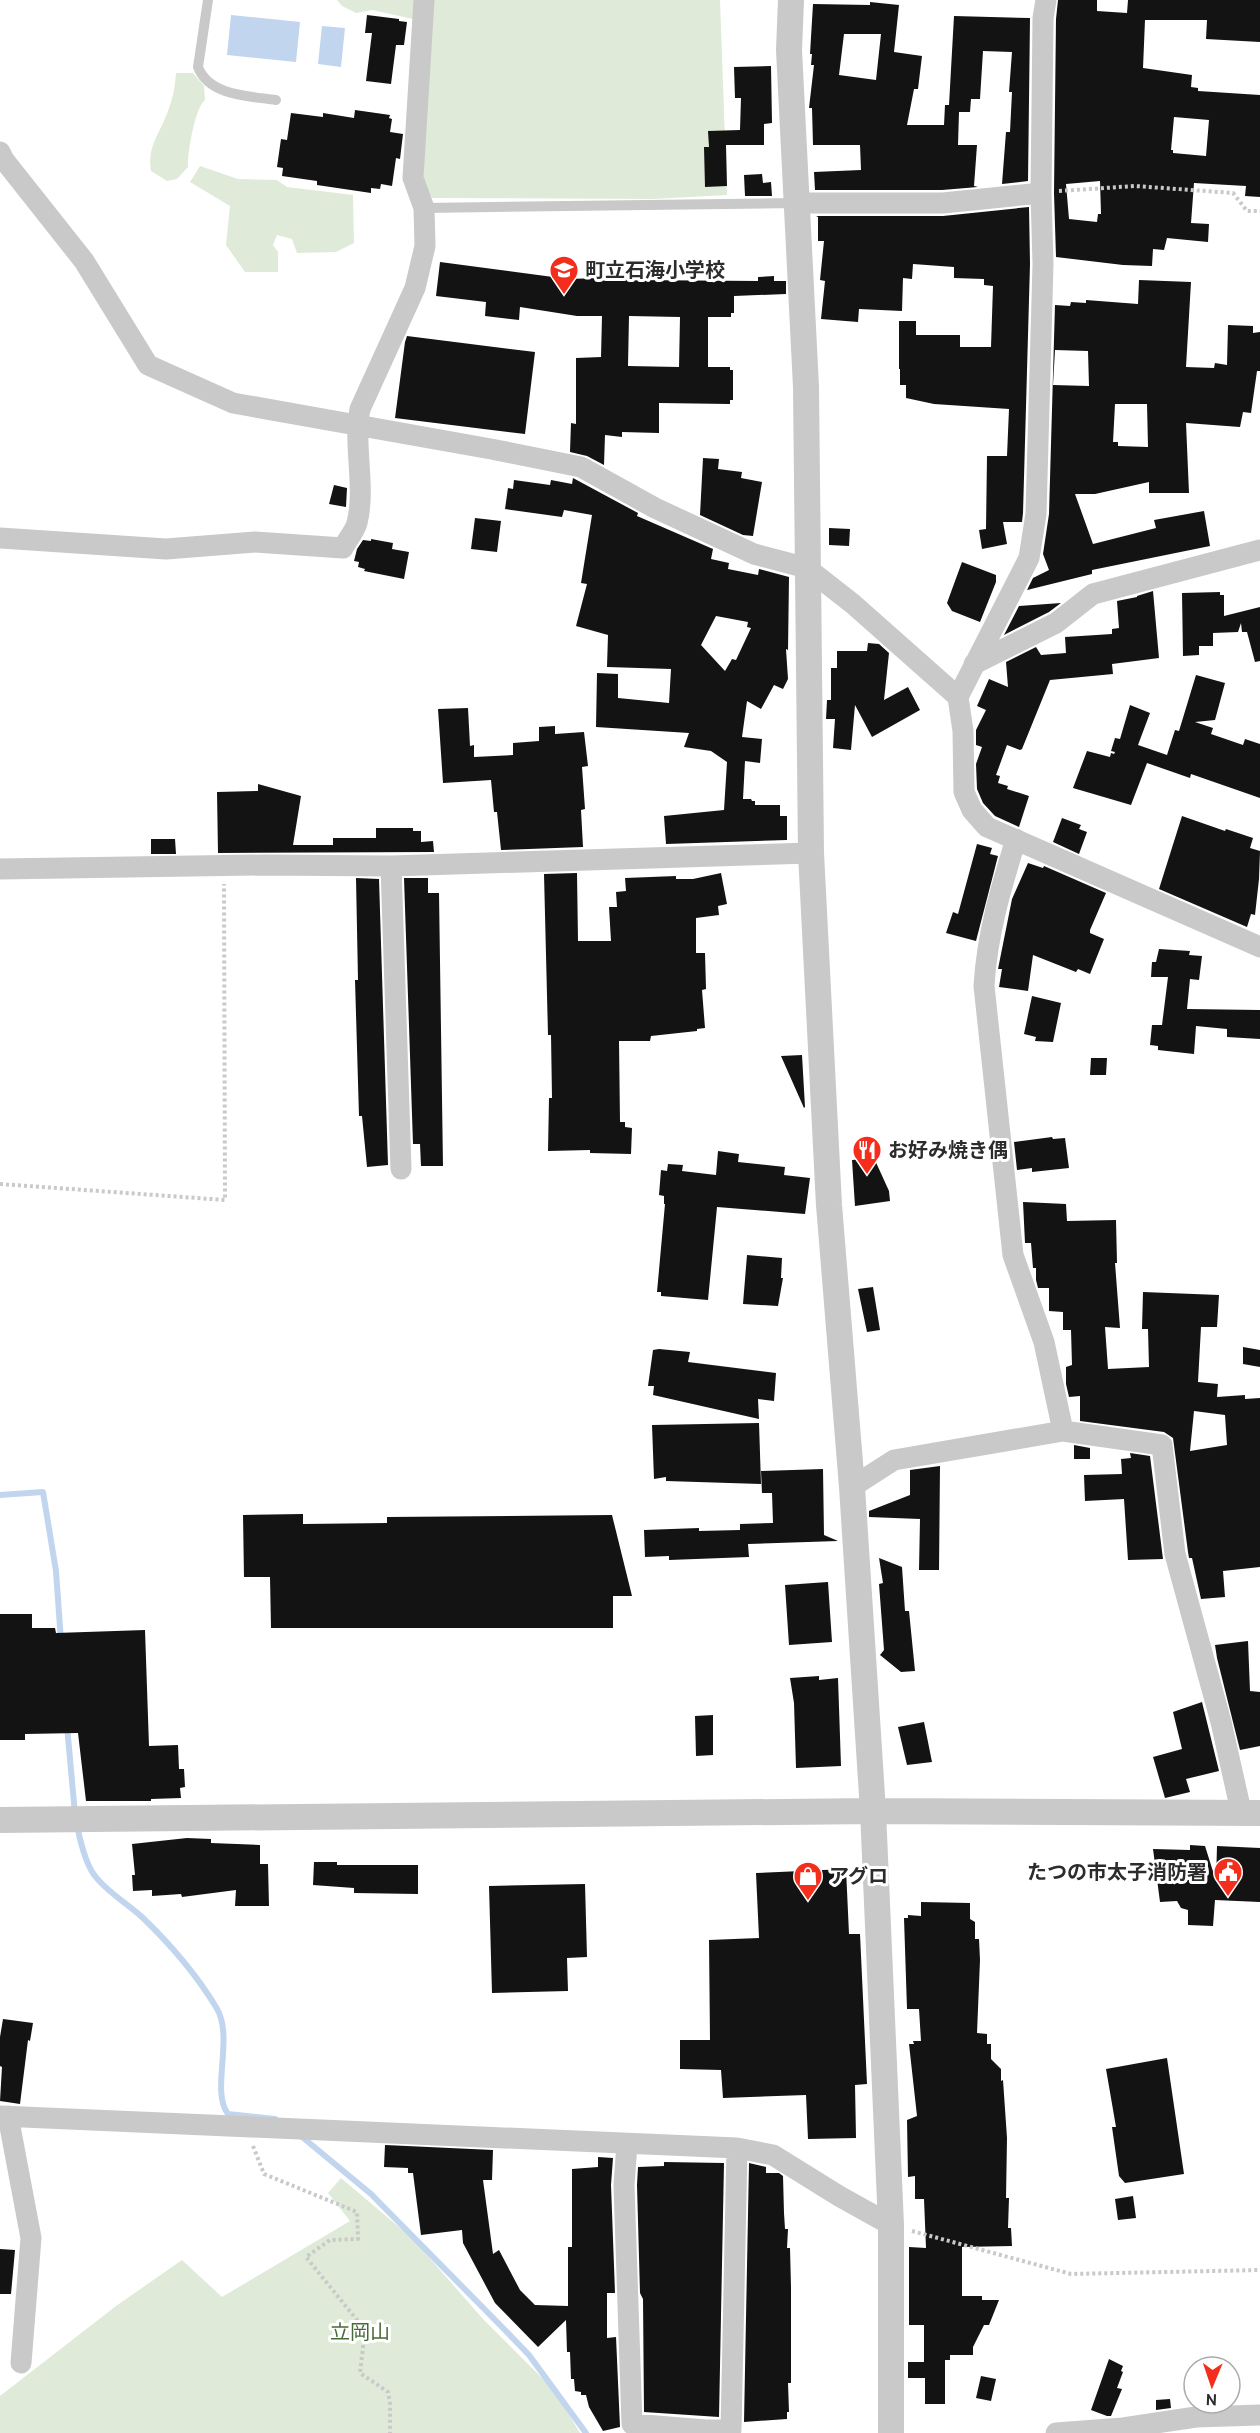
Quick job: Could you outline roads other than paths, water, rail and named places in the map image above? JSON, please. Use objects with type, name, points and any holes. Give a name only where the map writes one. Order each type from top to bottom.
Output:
[{"type":"street","points":[[0,538],[166,549],[255,542],[343,548],[357,524],[360,466],[357,426],[360,409],[415,288],[426,246],[424,208],[413,178],[424,0]]},
{"type":"street","points":[[791,0],[789,50],[806,387],[811,853],[829,1205],[852,1487],[873,1811],[891,2225],[891,2433]]},
{"type":"street","points":[[1046,0],[1043,18],[1041,193],[1043,264],[1036,514],[1029,558],[958,697],[963,731],[964,792],[972,810],[987,827],[1260,947]]},
{"type":"street","points":[[0,152],[84,261],[148,365],[233,403],[491,449],[581,468],[655,508],[754,554],[807,568],[853,604],[958,697]]},
{"type":"street","points":[[796,203],[943,203],[1041,193]]},
{"type":"street","points":[[974,664],[1056,623],[1093,594],[1260,550]]},
{"type":"street","points":[[1016,839],[994,908],[986,952],[984,986],[1013,1255],[1044,1342],[1063,1431]]},
{"type":"street","points":[[0,869],[391,866],[811,853]]},
{"type":"street","points":[[391,866],[401,1169]]},
{"type":"street","points":[[0,1820],[873,1811],[1250,1812],[1221,1722],[1175,1554],[1162,1445],[1063,1431],[894,1460],[852,1487]]},
{"type":"street","points":[[21,2363],[31,2238],[4,2116],[737,2148],[773,2156],[891,2225]]},
{"type":"street","points":[[627,2144],[624,2185],[632,2424],[706,2430],[731,2430],[737,2148]]},
{"type":"street","points":[[1056,2433],[1123,2431],[1196,2417],[1260,2415]]},
{"type":"lane","points":[[208,0],[198,67],[202,77],[222,91],[276,100]]},
{"type":"lane","points":[[424,208],[796,203]]},
{"type":"water","points":[[231,15],[300,22],[296,62],[227,55]]},
{"type":"water","points":[[322,26],[345,28],[341,67],[318,64]]},
{"type":"waterway","points":[[0,1495],[43,1492],[56,1571],[61,1641]]},
{"type":"waterway","points":[[67,1726],[75,1814]]},
{"type":"waterway","points":[[77,1824],[81,1844],[95,1876],[143,1918],[163,1939],[191,1971],[216,2007],[223,2033],[221,2091],[223,2104],[228,2114],[275,2119]]},
{"type":"waterway","points":[[301,2136],[371,2194],[529,2355],[586,2433]]},
{"type":"place","name":"町立石海小学校","points":[[564,296]]},
{"type":"place","name":"お好み焼き偶","points":[[867,1176]]},
{"type":"place","name":"たつの市太子消防署","points":[[1228,1898]]},
{"type":"place","name":"アグロ","points":[[808,1902]]},
{"type":"park label","name":"立岡山","points":[[360,2332]]}]
